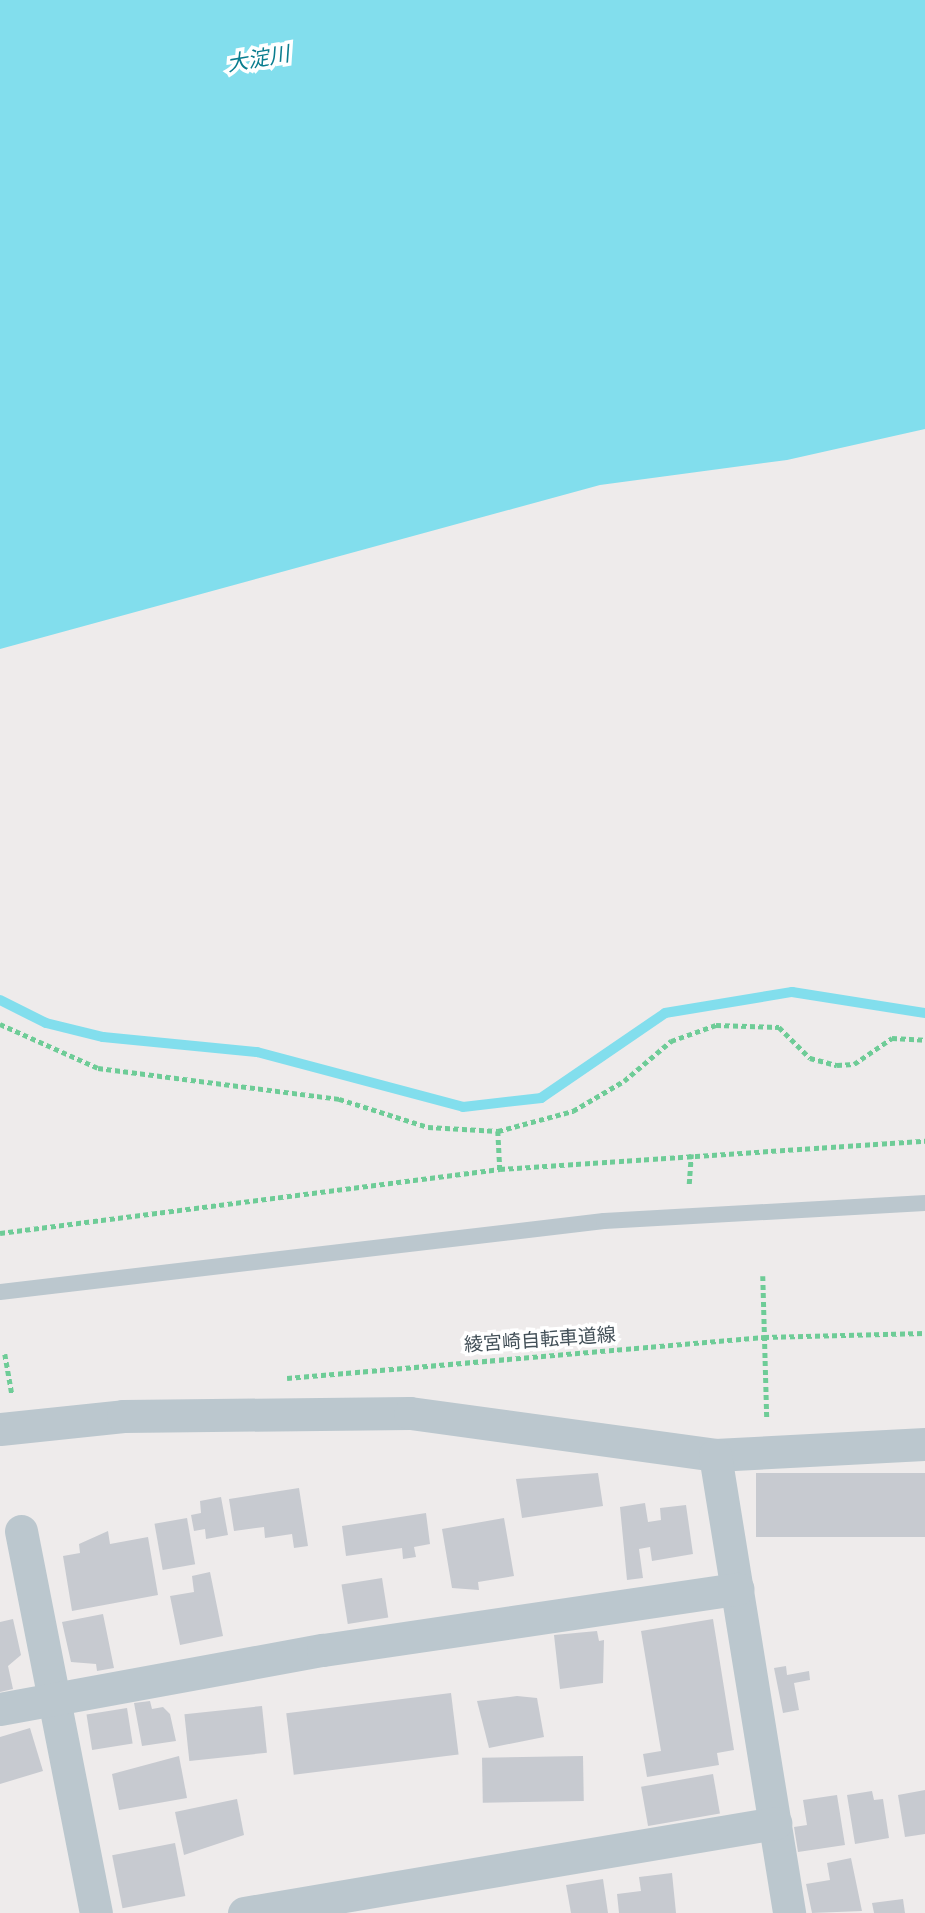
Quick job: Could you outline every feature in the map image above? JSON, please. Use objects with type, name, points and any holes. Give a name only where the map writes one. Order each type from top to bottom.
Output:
[{"type":"street","points":[[7,1416],[410,1413],[715,1455],[768,1448],[925,1444]]},
{"type":"street","points":[[715,1455],[789,1913]]},
{"type":"street","points":[[22,1531],[96,1913]]},
{"type":"street","points":[[0,1709],[323,1650],[738,1589]]},
{"type":"street","points":[[244,1913],[775,1823]]},
{"type":"lane","points":[[0,1292],[604,1221],[925,1203]]},
{"type":"path","points":[[0,1024],[98,1068],[316,1095],[428,1127],[498,1131],[573,1111],[624,1081],[671,1041],[716,1024],[779,1027],[810,1058],[837,1065],[854,1064],[892,1038],[925,1040]]},
{"type":"path","points":[[498,1131],[500,1170]]},
{"type":"path","points":[[0,1233],[500,1170],[691,1154],[925,1141]]},
{"type":"path","points":[[689,1184],[691,1154]]},
{"type":"path","points":[[763,1276],[768,1448]]},
{"type":"path","name":"綾宮崎自転車道線","points":[[284,1379],[764,1337],[925,1333]]},
{"type":"path","points":[[5,1354],[7,1416]]},
{"type":"water","name":"大淀川","points":[[0,0],[925,0],[925,429],[787,460],[600,485],[0,649]]},
{"type":"building","points":[[598,1473],[603,1506],[522,1518],[516,1479]]},
{"type":"building","points":[[756,1473],[925,1473],[925,1537],[756,1537]]},
{"type":"building","points":[[299,1488],[308,1546],[294,1548],[292,1534],[265,1538],[264,1527],[234,1531],[229,1499]]},
{"type":"building","points":[[221,1497],[228,1535],[206,1539],[205,1529],[194,1531],[191,1515],[201,1513],[200,1501]]},
{"type":"building","points":[[645,1503],[648,1522],[661,1520],[660,1508],[686,1505],[693,1554],[652,1561],[650,1547],[639,1549],[643,1578],[627,1580],[620,1507]]},
{"type":"building","points":[[426,1513],[430,1544],[414,1547],[416,1557],[403,1559],[402,1548],[346,1556],[342,1526]]},
{"type":"building","points":[[187,1518],[195,1564],[163,1570],[155,1524]]},
{"type":"building","points":[[504,1518],[514,1576],[478,1582],[479,1590],[452,1588],[442,1529]]},
{"type":"building","points":[[108,1531],[110,1544],[148,1537],[158,1595],[72,1611],[63,1556],[80,1553],[79,1544]]},
{"type":"building","points":[[210,1572],[223,1636],[180,1645],[170,1596],[194,1592],[192,1576]]},
{"type":"building","points":[[382,1578],[388,1618],[348,1624],[342,1584]]},
{"type":"building","points":[[103,1614],[114,1668],[97,1671],[96,1664],[71,1662],[62,1622]]},
{"type":"building","points":[[13,1619],[21,1655],[8,1666],[13,1689],[0,1692],[0,1622]]},
{"type":"building","points":[[713,1619],[734,1750],[717,1753],[719,1765],[647,1777],[643,1754],[661,1751],[641,1631]]},
{"type":"building","points":[[597,1631],[599,1641],[604,1640],[603,1683],[560,1689],[554,1635]]},
{"type":"building","points":[[786,1666],[787,1675],[809,1671],[810,1680],[794,1683],[799,1710],[783,1713],[774,1668]]},
{"type":"building","points":[[451,1693],[459,1755],[294,1775],[286,1713]]},
{"type":"building","points":[[517,1696],[537,1698],[544,1737],[489,1748],[477,1701]]},
{"type":"building","points":[[150,1701],[152,1709],[163,1707],[170,1714],[176,1741],[142,1746],[134,1703]]},
{"type":"building","points":[[262,1706],[267,1753],[189,1761],[184,1714]]},
{"type":"building","points":[[127,1708],[133,1744],[92,1750],[87,1714]]},
{"type":"building","points":[[30,1728],[43,1771],[0,1784],[0,1737]]},
{"type":"building","points":[[179,1756],[187,1798],[119,1810],[112,1774]]},
{"type":"building","points":[[583,1756],[584,1801],[483,1803],[482,1758]]},
{"type":"building","points":[[713,1774],[720,1813],[648,1826],[641,1787]]},
{"type":"building","points":[[925,1790],[925,1834],[905,1837],[898,1795]]},
{"type":"building","points":[[872,1791],[874,1800],[883,1799],[889,1838],[855,1844],[847,1795]]},
{"type":"building","points":[[837,1795],[845,1845],[798,1852],[794,1827],[807,1825],[803,1800]]},
{"type":"building","points":[[237,1799],[244,1835],[184,1855],[175,1812]]},
{"type":"building","points":[[175,1843],[185,1896],[122,1908],[112,1855]]},
{"type":"building","points":[[851,1858],[862,1911],[812,1913],[806,1884],[830,1880],[827,1863]]},
{"type":"building","points":[[672,1873],[676,1913],[619,1913],[617,1894],[641,1891],[639,1877]]},
{"type":"building","points":[[603,1879],[608,1913],[571,1913],[566,1885]]},
{"type":"building","points":[[903,1899],[905,1913],[874,1913],[872,1903]]},
{"type":"waterway","points":[[0,1000],[46,1023],[103,1037],[257,1052],[463,1107],[541,1098],[665,1013],[792,992],[925,1013]]}]
